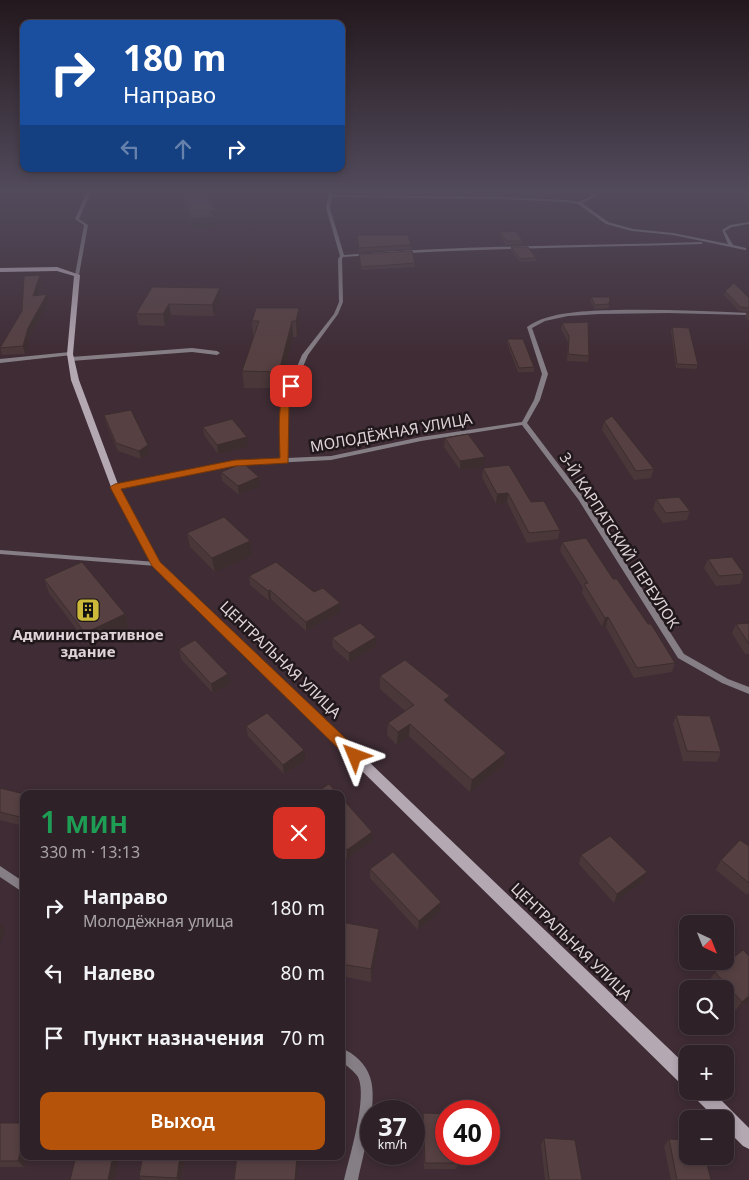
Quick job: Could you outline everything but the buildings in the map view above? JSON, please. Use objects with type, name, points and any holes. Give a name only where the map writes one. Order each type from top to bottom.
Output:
[{"type":"street","points":[[0,270],[57,269],[69,271],[77,275]]},
{"type":"street","name":"ЦЕНТРАЛЬНАЯ УЛИЦА","points":[[77,275],[70,357],[75,380],[115,487],[156,564],[679,1071]]},
{"type":"street","points":[[709,1100],[749,1140]]},
{"type":"lane","points":[[77,275],[82,245]]},
{"type":"lane","points":[[284,461],[284,402],[305,355],[336,314],[341,302],[340,259],[342,256],[339,245]]},
{"type":"lane","points":[[342,256],[495,248],[637,245]]},
{"type":"lane","points":[[727,245],[747,248],[749,256]]},
{"type":"lane","points":[[524,423],[537,400],[545,374],[529,327],[535,321],[549,317],[601,311],[749,314]]},
{"type":"lane","points":[[0,362],[192,350],[217,353]]},
{"type":"lane","name":"МОЛОДЁЖНАЯ УЛИЦА","points":[[115,487],[235,463],[331,458],[421,439],[524,423]]},
{"type":"lane","name":"3-Й КАРПАТСКИЙ ПЕРЕУЛОК","points":[[524,423],[581,498],[681,656],[725,681],[749,691]]},
{"type":"lane","points":[[0,552],[156,564]]},
{"type":"lane","points":[[0,871],[20,885]]},
{"type":"lane","points":[[345,1057],[355,1063],[364,1078],[367,1095],[351,1180]]},
{"type":"place","name":"Административное здание","points":[[88,610]]},
{"type":"route","points":[[291,386],[284,402],[284,461],[235,463],[115,487],[156,564],[355,756]]}]
